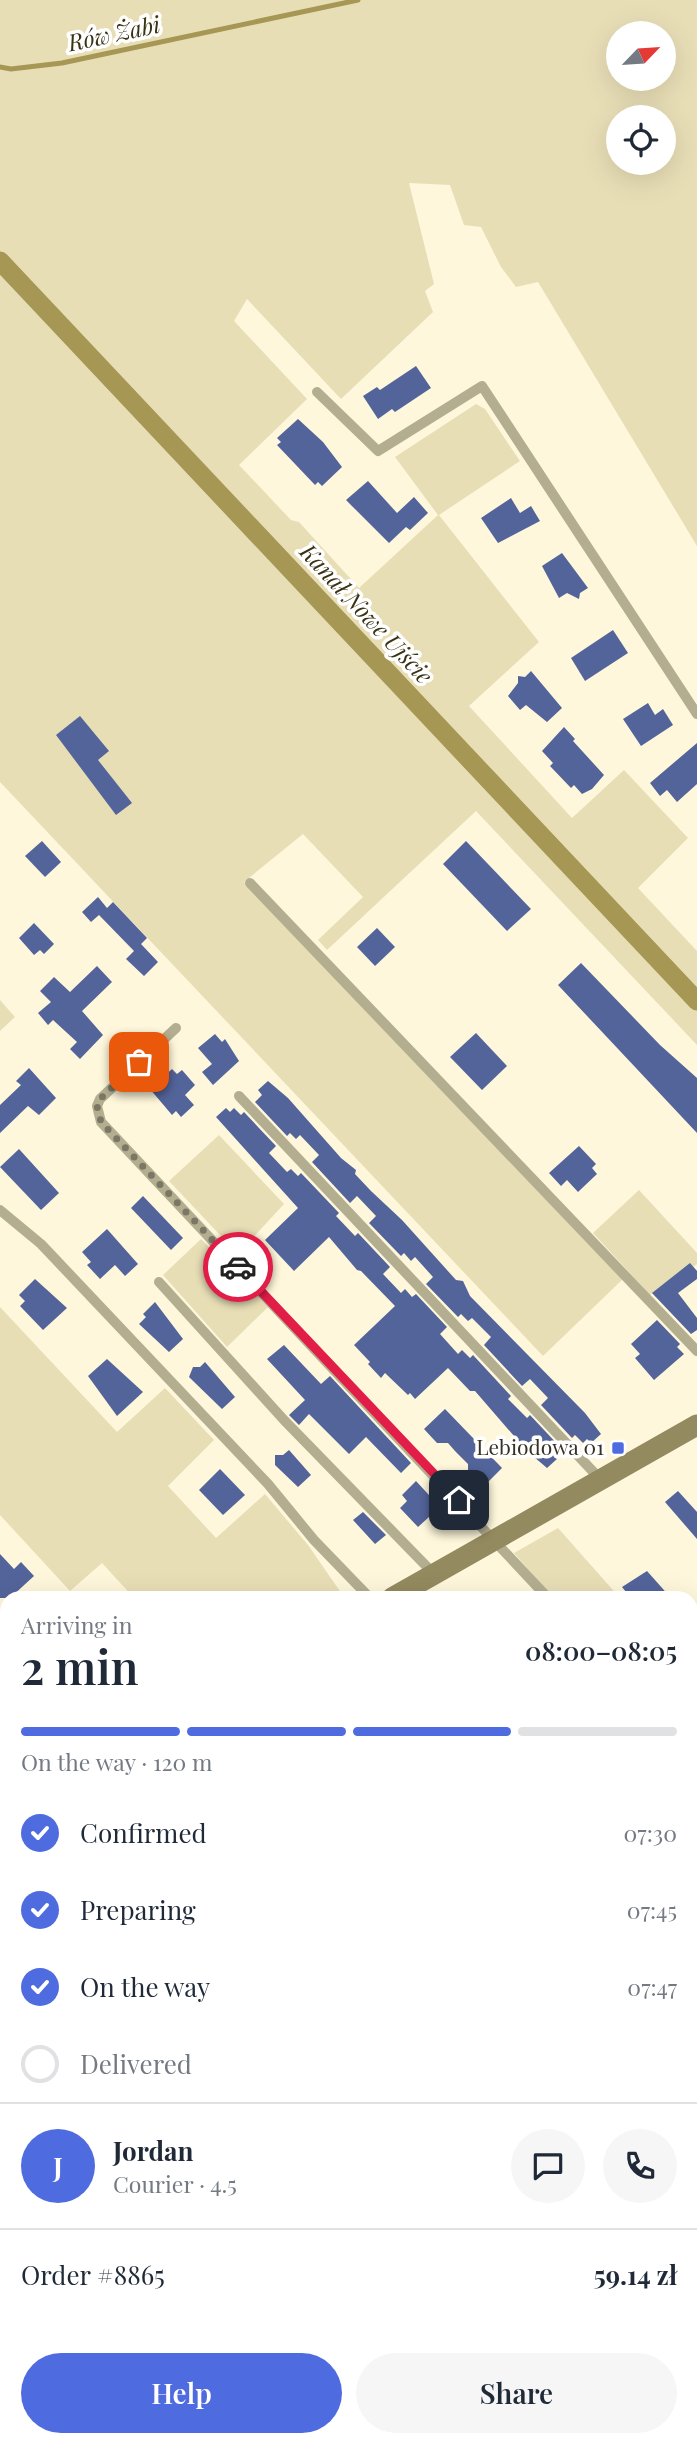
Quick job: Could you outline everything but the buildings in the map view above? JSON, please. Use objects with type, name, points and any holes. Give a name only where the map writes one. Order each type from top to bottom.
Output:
[{"type":"street","points":[[404,1591],[697,1425]]},
{"type":"lane","points":[[317,392],[378,451],[482,386],[697,713]]},
{"type":"lane","points":[[250,883],[697,1351]]},
{"type":"lane","points":[[176,1028],[100,1099],[97,1106],[101,1122],[542,1591]]},
{"type":"lane","points":[[239,1096],[601,1480]]},
{"type":"lane","points":[[0,1210],[50,1254],[268,1484],[314,1540],[363,1591]]},
{"type":"lane","points":[[159,1282],[284,1420],[434,1574]]},
{"type":"shaded area","points":[[0,0],[697,0],[697,546],[538,282],[516,287],[501,267],[481,227],[464,225],[450,185],[409,183],[434,284],[425,291],[433,312],[341,399],[247,299],[234,321],[307,399],[239,465],[291,520],[299,522],[359,588],[438,515],[395,457],[476,404],[485,409],[520,461],[439,515],[539,642],[469,706],[572,818],[624,770],[688,838],[638,888],[697,951],[697,1045],[476,811],[327,950],[318,940],[363,897],[303,834],[244,882],[623,1279],[543,1356],[0,782]]},
{"type":"shaded area","points":[[0,1000],[15,1017],[0,1031]]},
{"type":"shaded area","points":[[219,1135],[284,1204],[238,1254],[169,1181]]},
{"type":"shaded area","points":[[639,1190],[697,1253],[697,1264],[693,1267],[690,1264],[650,1295],[593,1233]]},
{"type":"shaded area","points":[[201,1239],[268,1307],[227,1347],[163,1275]]},
{"type":"shaded area","points":[[0,1307],[117,1432],[165,1388],[214,1440],[168,1486],[216,1538],[265,1494],[308,1545],[340,1591],[128,1591],[102,1563],[70,1591],[0,1515]]},
{"type":"shaded area","points":[[558,1528],[614,1591],[547,1591],[514,1553]]},
{"type":"waterway","name":"Rów Żabi","points":[[0,67],[11,69],[62,63],[358,0]]},
{"type":"waterway","name":"Kanał Nowe Ujście","points":[[0,261],[697,1001]]},
{"type":"way so far","points":[[139,1062],[100,1099],[97,1106],[101,1122],[238,1267]]},
{"type":"place","name":"Lebiodowa 01","points":[[618,1448]]},
{"type":"route","points":[[238,1267],[459,1500]]}]
